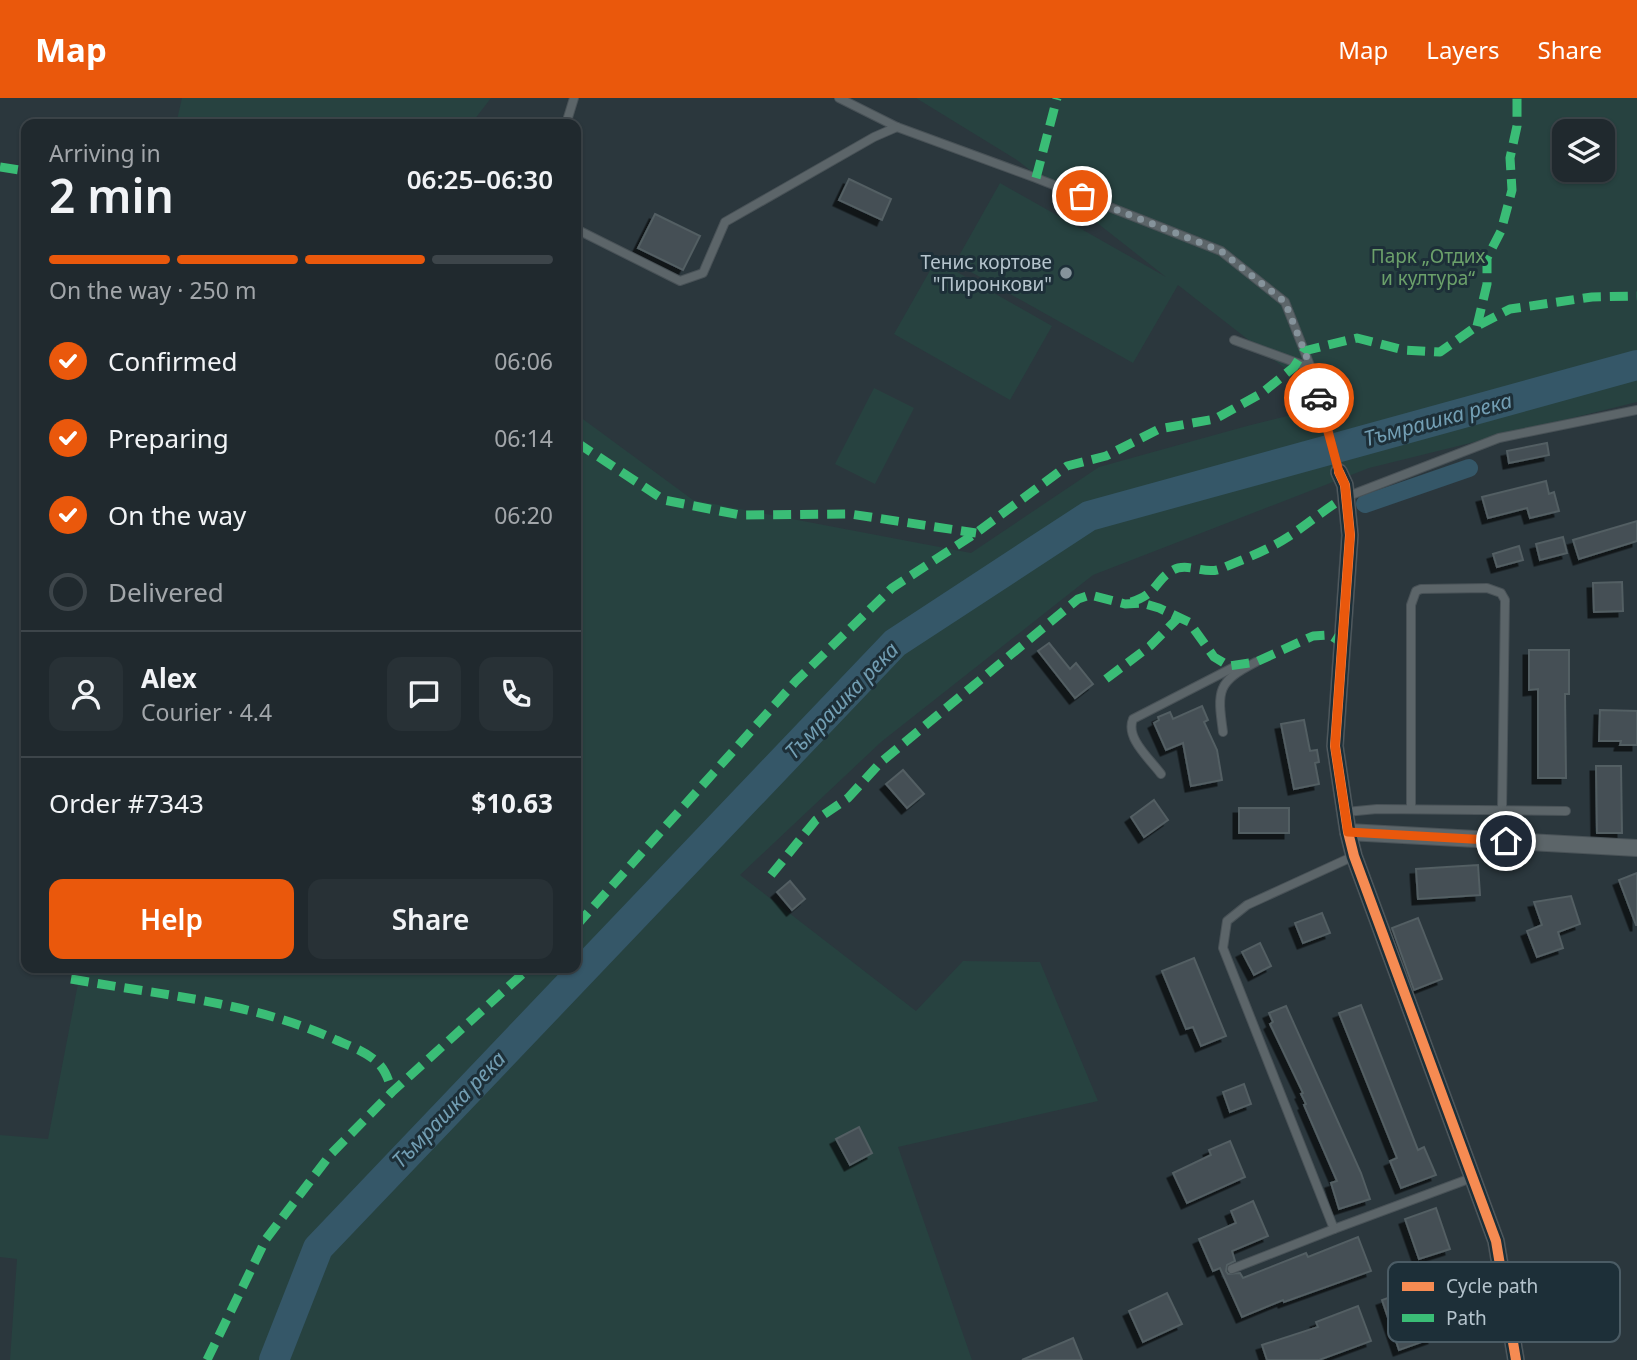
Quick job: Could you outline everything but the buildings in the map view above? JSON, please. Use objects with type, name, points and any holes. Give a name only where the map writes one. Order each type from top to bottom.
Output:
[{"type":"street","points":[[1339,472],[1345,485],[1350,535],[1335,746],[1348,832],[1354,856],[1474,1177],[1496,1241],[1500,1262]]},
{"type":"street","points":[[1348,832],[1637,848]]},
{"type":"street","points":[[1513,1342],[1516,1360]]},
{"type":"lane","points":[[568,119],[574,98]]},
{"type":"lane","points":[[839,98],[897,127],[1221,251],[1285,302],[1311,368],[1339,472]]},
{"type":"lane","points":[[581,232],[680,281],[704,273],[724,222],[874,137],[897,127]]},
{"type":"lane","points":[[1234,340],[1311,368]]},
{"type":"lane","points":[[1345,497],[1499,438],[1637,410]]},
{"type":"lane","points":[[1411,809],[1411,605],[1416,592],[1422,589],[1487,588],[1501,593],[1505,600],[1502,810]]},
{"type":"lane","points":[[1223,732],[1219,698],[1222,687],[1239,671],[1256,662]]},
{"type":"lane","points":[[1161,774],[1131,735],[1130,726],[1133,719],[1236,666]]},
{"type":"lane","points":[[1346,812],[1411,809],[1566,811]]},
{"type":"lane","points":[[1334,1229],[1223,948],[1227,921],[1247,905],[1354,856]]},
{"type":"lane","points":[[1232,1269],[1474,1177]]},
{"type":"green space","points":[[182,98],[491,98],[475,119],[177,119]]},
{"type":"green space","name":"Парк „Отдих и култура“","points":[[916,98],[1637,98],[1637,402],[1369,468],[1093,575],[881,742],[740,875],[916,1011],[963,961],[1040,962],[1098,1101],[898,1147],[972,1360],[10,1360],[17,1259],[0,1257],[0,1135],[48,1139],[80,973],[581,973],[581,418],[693,500],[971,553],[1099,467],[1332,405],[1178,285],[1133,363],[955,263],[1000,183],[1166,277],[1017,160]]},
{"type":"green space","points":[[936,260],[1052,326],[1010,400],[894,334]]},
{"type":"green space","points":[[874,388],[914,408],[875,484],[835,464]]},
{"type":"waterway","name":"Тъмрашка река","points":[[581,972],[895,643],[1089,516],[1637,365]]},
{"type":"waterway","points":[[1365,504],[1469,468]]},
{"type":"waterway","name":"Тъмрашка река","points":[[274,1360],[318,1248],[580,973]]},
{"type":"marked path","points":[[1036,178],[1057,98]]},
{"type":"marked path","points":[[1477,326],[1487,284],[1487,258],[1501,231],[1512,190],[1510,158],[1517,126],[1517,98]]},
{"type":"marked path","points":[[0,167],[21,170]]},
{"type":"marked path","points":[[581,920],[796,681],[892,588],[976,533],[1067,466],[1106,456],[1159,429],[1215,419],[1262,393],[1294,367],[1304,351],[1357,338],[1404,350],[1440,352],[1477,326],[1510,309],[1592,297],[1637,296]]},
{"type":"marked path","points":[[581,445],[664,500],[740,515],[850,514],[976,533]]},
{"type":"marked path","points":[[1131,602],[1146,595],[1178,568],[1208,571],[1220,569],[1263,550],[1288,537],[1345,497]]},
{"type":"marked path","points":[[771,875],[816,820],[848,798],[881,762],[1078,599],[1090,595],[1125,604],[1142,603],[1159,608],[1189,622],[1214,657],[1229,666],[1256,662],[1313,636],[1330,635],[1344,644]]},
{"type":"marked path","points":[[1106,679],[1150,646],[1179,617]]},
{"type":"marked path","points":[[207,1360],[266,1239],[330,1155],[392,1092],[523,973]]},
{"type":"marked path","points":[[71,979],[206,1001],[305,1027],[364,1052],[374,1059],[385,1073],[392,1092]]},
{"type":"cycle path","points":[[1339,472],[1345,485],[1350,535],[1335,746],[1348,832],[1354,856],[1496,1241],[1500,1262]]},
{"type":"cycle path","points":[[1513,1342],[1516,1360]]},
{"type":"way so far","points":[[1082,196],[1221,251],[1285,302],[1311,368],[1319,398]]},
{"type":"place","name":"Тенис кортове \"Пиронкови\"","points":[[1066,273]]},
{"type":"route","points":[[1319,398],[1345,485],[1350,535],[1335,746],[1348,832],[1506,841]]}]
